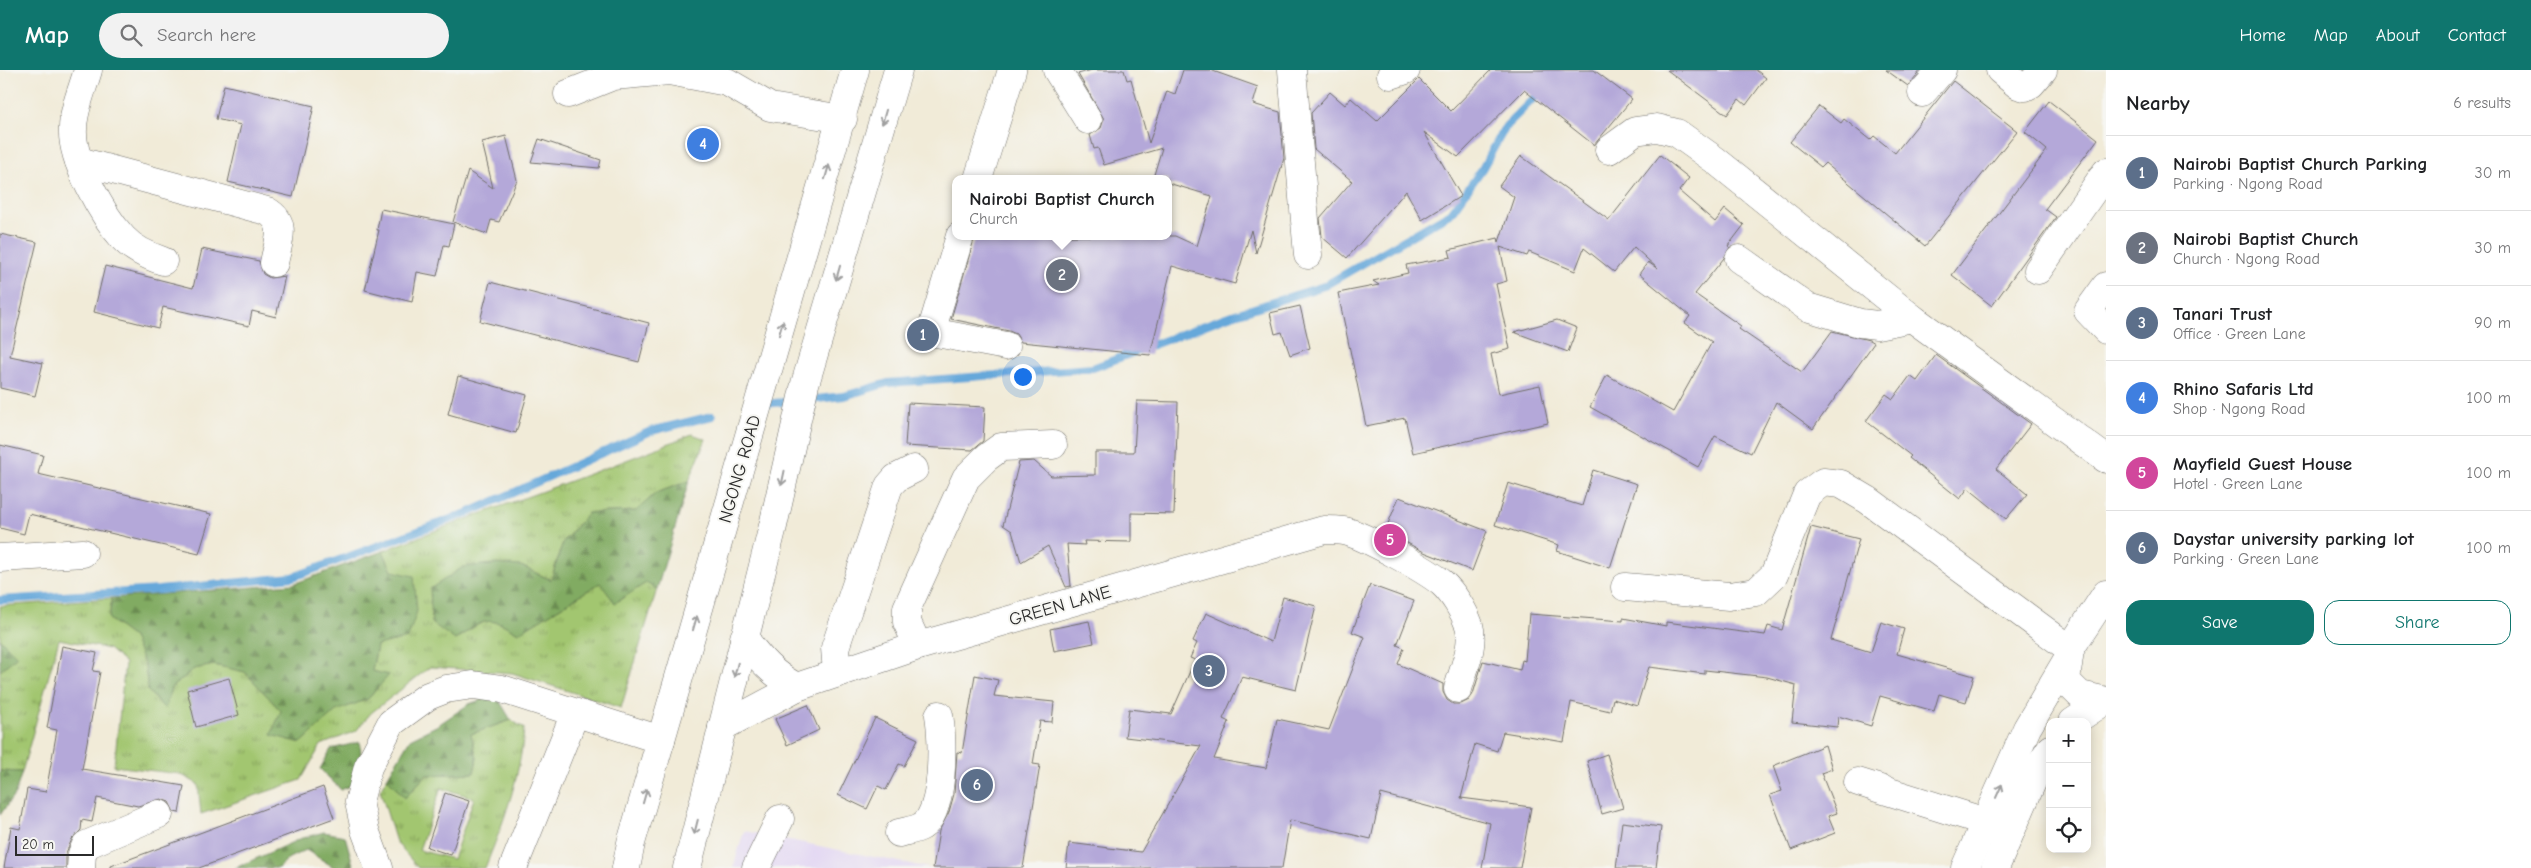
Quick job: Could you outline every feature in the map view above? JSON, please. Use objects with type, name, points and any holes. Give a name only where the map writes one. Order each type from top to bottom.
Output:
[{"type":"street","points":[[88,70],[72,128],[83,174],[123,238],[140,252],[163,262]]},
{"type":"street","name":"NGONG ROAD","points":[[613,868],[629,856],[661,740],[843,119],[855,70]]},
{"type":"street","points":[[686,868],[773,526],[805,384],[898,70]]},
{"type":"street","points":[[979,175],[1012,70]]},
{"type":"street","points":[[1057,70],[1088,120]]},
{"type":"street","points":[[1292,70],[1308,255]]},
{"type":"street","points":[[1922,92],[1942,70]]},
{"type":"street","points":[[2000,70],[2018,85],[2025,87],[2032,84],[2042,70]]},
{"type":"street","points":[[568,94],[613,76],[668,71],[727,82],[770,108],[843,119]]},
{"type":"street","points":[[1609,150],[1636,132],[1657,128],[1677,133],[1715,160],[1912,318],[2106,459]]},
{"type":"street","points":[[79,161],[268,211],[277,216],[281,227],[274,263]]},
{"type":"street","points":[[2038,270],[2106,172]]},
{"type":"street","points":[[959,240],[931,332],[1006,346]]},
{"type":"street","points":[[1739,259],[1807,307],[1860,323],[1877,325],[1912,318]]},
{"type":"street","points":[[2106,286],[2088,311],[2106,330]]},
{"type":"street","points":[[918,646],[907,622],[908,608],[966,478],[986,458],[1001,447],[1053,445]]},
{"type":"street","points":[[838,673],[834,648],[890,486],[896,478],[914,469]]},
{"type":"street","points":[[1625,587],[1729,596],[1756,592],[1774,575],[1807,494],[1823,482],[1840,484],[1868,500],[2069,654]]},
{"type":"street","name":"GREEN LANE","points":[[722,727],[797,687],[918,646],[1324,530],[1344,531],[1362,538],[1428,572],[1443,584],[1458,604],[1469,625],[1471,642],[1458,689]]},
{"type":"street","points":[[0,558],[83,553]]},
{"type":"street","points":[[1965,868],[2027,728],[2069,654],[2102,605]]},
{"type":"street","points":[[744,638],[759,659],[783,680],[797,687]]},
{"type":"street","points":[[2069,654],[2066,681],[2080,695],[2105,701]]},
{"type":"street","points":[[379,868],[365,830],[358,802],[368,767],[391,722],[411,706],[437,692],[473,685],[502,689],[661,740]]},
{"type":"street","points":[[2079,718],[2105,701]]},
{"type":"street","points":[[513,868],[575,712]]},
{"type":"street","points":[[899,833],[922,826],[933,812],[941,777],[943,734],[939,715]]},
{"type":"street","points":[[1995,868],[2039,766],[2046,755]]},
{"type":"street","points":[[1858,782],[1986,822]]},
{"type":"street","points":[[81,868],[82,854],[86,845],[159,814]]},
{"type":"street","points":[[756,868],[780,819]]},
{"type":"shaded area","points":[[744,831],[929,868],[733,868]]},
{"type":"green space","points":[[692,434],[706,439],[689,481],[656,493],[637,511],[588,513],[563,542],[551,580],[521,566],[455,640],[479,624],[492,621],[518,633],[600,583],[646,583],[657,589],[621,708],[512,673],[430,667],[371,713],[356,731],[321,745],[301,780],[201,814],[198,784],[180,774],[114,766],[125,663],[109,649],[59,639],[22,772],[0,771],[0,671],[17,656],[0,639],[0,606],[112,598],[109,619],[133,637],[145,666],[148,691],[165,709],[171,688],[194,669],[214,665],[245,672],[281,711],[301,743],[335,711],[368,699],[388,675],[372,671],[392,571],[383,551]]},
{"type":"green space","points":[[689,481],[657,589],[646,583],[615,603],[600,583],[518,633],[492,621],[479,624],[455,640],[432,623],[430,589],[463,567],[493,564],[521,566],[551,580],[563,542],[588,513],[636,511],[656,493]]},
{"type":"green space","points":[[383,551],[392,571],[414,576],[417,611],[408,638],[377,645],[372,671],[389,675],[368,699],[336,711],[301,743],[271,735],[281,711],[245,672],[214,665],[194,669],[171,688],[165,709],[148,691],[145,666],[133,637],[109,619],[112,598],[293,584]]},
{"type":"green space","points":[[0,639],[17,656],[0,671]]},
{"type":"green space","points":[[496,695],[511,720],[471,734],[477,758],[474,773],[426,775],[405,798],[387,778],[410,739],[438,725],[469,704]]},
{"type":"green space","points":[[511,720],[524,728],[515,782],[492,851],[485,868],[418,868],[396,842],[380,790],[387,778],[405,798],[426,775],[474,773],[477,758],[471,734]],"holes":[[[441,788],[474,798],[453,859],[419,850]]]},
{"type":"green space","points":[[360,742],[361,753],[356,783],[341,790],[320,769],[331,749]]},
{"type":"green space","points":[[0,771],[22,772],[15,794],[0,815]]},
{"type":"green space","points":[[324,832],[345,836],[354,868],[335,868],[306,850],[289,858],[278,868],[235,868],[302,838]]},
{"type":"building","points":[[1092,70],[1124,70],[1127,80],[1131,79],[1149,143],[1167,91],[1175,94],[1183,70],[1210,70],[1258,87],[1253,104],[1280,112],[1284,158],[1256,253],[1251,230],[1235,284],[1172,266],[1150,355],[1021,342],[1016,334],[1009,331],[951,319],[974,240],[1172,240],[1172,236],[1175,236],[1197,246],[1212,196],[1172,184],[1172,175],[1154,175],[1162,148],[1104,165],[1098,148],[1094,149],[1090,135],[1101,128],[1104,119],[1078,74]]},
{"type":"building","points":[[1491,70],[1594,70],[1632,99],[1594,145],[1524,90],[1458,157],[1424,132],[1461,196],[1422,220],[1406,191],[1347,258],[1322,237],[1320,218],[1352,181],[1314,149],[1311,113],[1330,92],[1345,105],[1351,98],[1377,121],[1419,79],[1451,111]]},
{"type":"building","points":[[1667,70],[1756,70],[1766,78],[1746,105],[1739,99],[1727,115]]},
{"type":"building","points":[[1886,70],[1921,70],[1908,86]]},
{"type":"building","points":[[1953,81],[2017,131],[1925,246],[1825,163],[1821,167],[1790,142],[1819,106],[1841,123],[1844,119],[1870,140],[1874,136],[1895,153]]},
{"type":"building","points":[[224,85],[314,106],[293,197],[228,182],[241,125],[216,119]]},
{"type":"building","points":[[2049,101],[2098,139],[2045,209],[2056,217],[1992,306],[1952,275],[2047,150],[2025,132]]},
{"type":"building","points":[[506,136],[517,180],[499,222],[491,220],[487,234],[453,222],[468,171],[493,188],[482,142]]},
{"type":"building","points":[[539,139],[601,160],[599,168],[531,162]]},
{"type":"building","points":[[1660,155],[1689,178],[1679,191],[1715,222],[1725,209],[1744,225],[1728,246],[1730,247],[1724,258],[1695,294],[1741,326],[1739,329],[1802,372],[1832,331],[1869,340],[1874,343],[1813,429],[1776,402],[1751,453],[1715,436],[1698,467],[1590,407],[1607,375],[1673,412],[1712,342],[1685,323],[1690,316],[1639,274],[1648,262],[1658,269],[1634,247],[1614,272],[1584,248],[1575,271],[1529,252],[1527,256],[1500,247],[1507,281],[1496,284],[1510,349],[1491,354],[1499,394],[1540,385],[1548,423],[1413,453],[1405,418],[1366,426],[1338,293],[1379,285],[1373,281],[1408,273],[1406,265],[1451,257],[1449,250],[1498,238],[1499,242],[1514,197],[1499,186],[1521,156],[1609,220]]},
{"type":"building","points":[[381,209],[454,224],[449,246],[444,245],[437,276],[417,272],[412,302],[365,290],[379,230],[377,230]]},
{"type":"building","points":[[0,234],[37,242],[10,356],[43,363],[35,396],[0,388]]},
{"type":"building","points":[[202,249],[259,261],[263,274],[270,278],[285,276],[276,317],[252,311],[249,326],[163,307],[158,328],[94,312],[105,266],[193,288]]},
{"type":"building","points":[[490,282],[649,323],[639,362],[480,321]]},
{"type":"building","points":[[1300,306],[1310,348],[1290,355],[1282,332],[1275,334],[1270,313]]},
{"type":"building","points":[[1557,320],[1577,328],[1568,352],[1514,332]]},
{"type":"building","points":[[1936,355],[2031,424],[1996,469],[2027,494],[2006,519],[1968,488],[1960,499],[1909,458],[1911,456],[1866,421],[1886,394],[1893,399],[1910,376],[1917,381]]},
{"type":"building","points":[[458,376],[527,395],[516,433],[448,414]]},
{"type":"building","points":[[1137,401],[1178,402],[1174,514],[1131,513],[1131,542],[1084,541],[1085,545],[1067,544],[1071,586],[1066,587],[1048,546],[1021,562],[1012,531],[1003,525],[1019,462],[1034,461],[1051,476],[1095,475],[1095,452],[1134,452]]},
{"type":"building","points":[[908,403],[985,407],[983,441],[972,450],[905,446]]},
{"type":"building","points":[[0,445],[43,455],[38,474],[211,514],[199,554],[29,514],[24,534],[0,528]]},
{"type":"building","points":[[1593,470],[1637,484],[1610,568],[1557,551],[1559,545],[1495,525],[1508,483],[1582,506]]},
{"type":"building","points":[[1399,497],[1487,531],[1472,571],[1424,552],[1385,531]]},
{"type":"building","points":[[1811,527],[1859,539],[1831,640],[1871,652],[1881,622],[1904,629],[1897,654],[1974,676],[1966,702],[1939,694],[1934,711],[1880,696],[1871,726],[1838,716],[1837,727],[1792,722],[1796,685],[1767,677],[1705,670],[1705,674],[1649,667],[1637,706],[1613,699],[1610,711],[1571,702],[1564,742],[1503,732],[1497,751],[1475,744],[1461,798],[1531,807],[1520,868],[1482,868],[1490,823],[1381,794],[1371,839],[1290,820],[1282,868],[1066,868],[1069,843],[1141,852],[1201,746],[1125,737],[1129,709],[1171,714],[1195,660],[1190,658],[1197,643],[1193,641],[1206,613],[1271,642],[1283,597],[1316,606],[1296,690],[1242,677],[1223,719],[1229,722],[1214,759],[1266,768],[1277,719],[1329,730],[1365,637],[1352,632],[1370,585],[1414,601],[1397,645],[1404,648],[1398,664],[1443,684],[1443,692],[1447,700],[1453,704],[1461,704],[1469,700],[1473,694],[1483,661],[1520,670],[1522,660],[1525,661],[1529,614],[1623,621],[1623,618],[1666,626],[1666,622],[1765,635],[1768,626],[1782,630]]},
{"type":"building","points":[[1089,621],[1094,643],[1054,651],[1050,629]]},
{"type":"building","points":[[62,646],[97,653],[93,671],[100,672],[82,769],[184,786],[179,813],[174,812],[169,802],[161,799],[138,806],[97,798],[92,822],[82,820],[81,830],[72,839],[66,853],[66,868],[4,868],[11,827],[20,829],[27,789],[46,792],[57,730],[47,728]]},
{"type":"building","points":[[975,675],[998,680],[994,696],[1054,702],[1052,722],[1040,721],[1033,764],[1040,765],[1023,868],[933,868],[939,831],[949,812],[954,794],[957,752],[962,753]]},
{"type":"building","points":[[229,678],[239,715],[196,727],[187,690]]},
{"type":"building","points":[[808,705],[819,730],[787,745],[775,719]]},
{"type":"building","points":[[875,718],[918,739],[904,766],[899,764],[886,790],[878,786],[867,809],[838,795]]},
{"type":"building","points":[[1825,745],[1832,769],[1821,773],[1837,813],[1828,816],[1835,833],[1791,850],[1770,795],[1782,791],[1773,766]]},
{"type":"building","points":[[1607,754],[1623,808],[1602,814],[1587,761]]},
{"type":"building","points":[[323,787],[334,818],[199,868],[111,868],[111,866]]},
{"type":"building","points":[[445,793],[469,801],[451,855],[427,847]]},
{"type":"building","points":[[1622,822],[1661,827],[1656,868],[1616,868]]},
{"type":"waterway","points":[[808,400],[844,396],[888,383],[1093,368],[1226,317],[1324,286],[1451,213],[1482,169],[1506,126],[1540,92]]},
{"type":"waterway","points":[[763,404],[796,401]]},
{"type":"waterway","points":[[0,600],[159,590],[293,577],[470,512],[651,431],[712,416]]},
{"type":"place","name":"Rhino Safaris Ltd","points":[[703,144]]},
{"type":"place","name":"Nairobi Baptist Church","points":[[1062,275]]},
{"type":"place","name":"Nairobi Baptist Church Parking","points":[[923,335]]},
{"type":"place","name":"Mayfield Guest House","points":[[1390,540]]},
{"type":"place","name":"Tanari Trust","points":[[1209,671]]},
{"type":"place","name":"Daystar university parking lot","points":[[977,785]]}]
